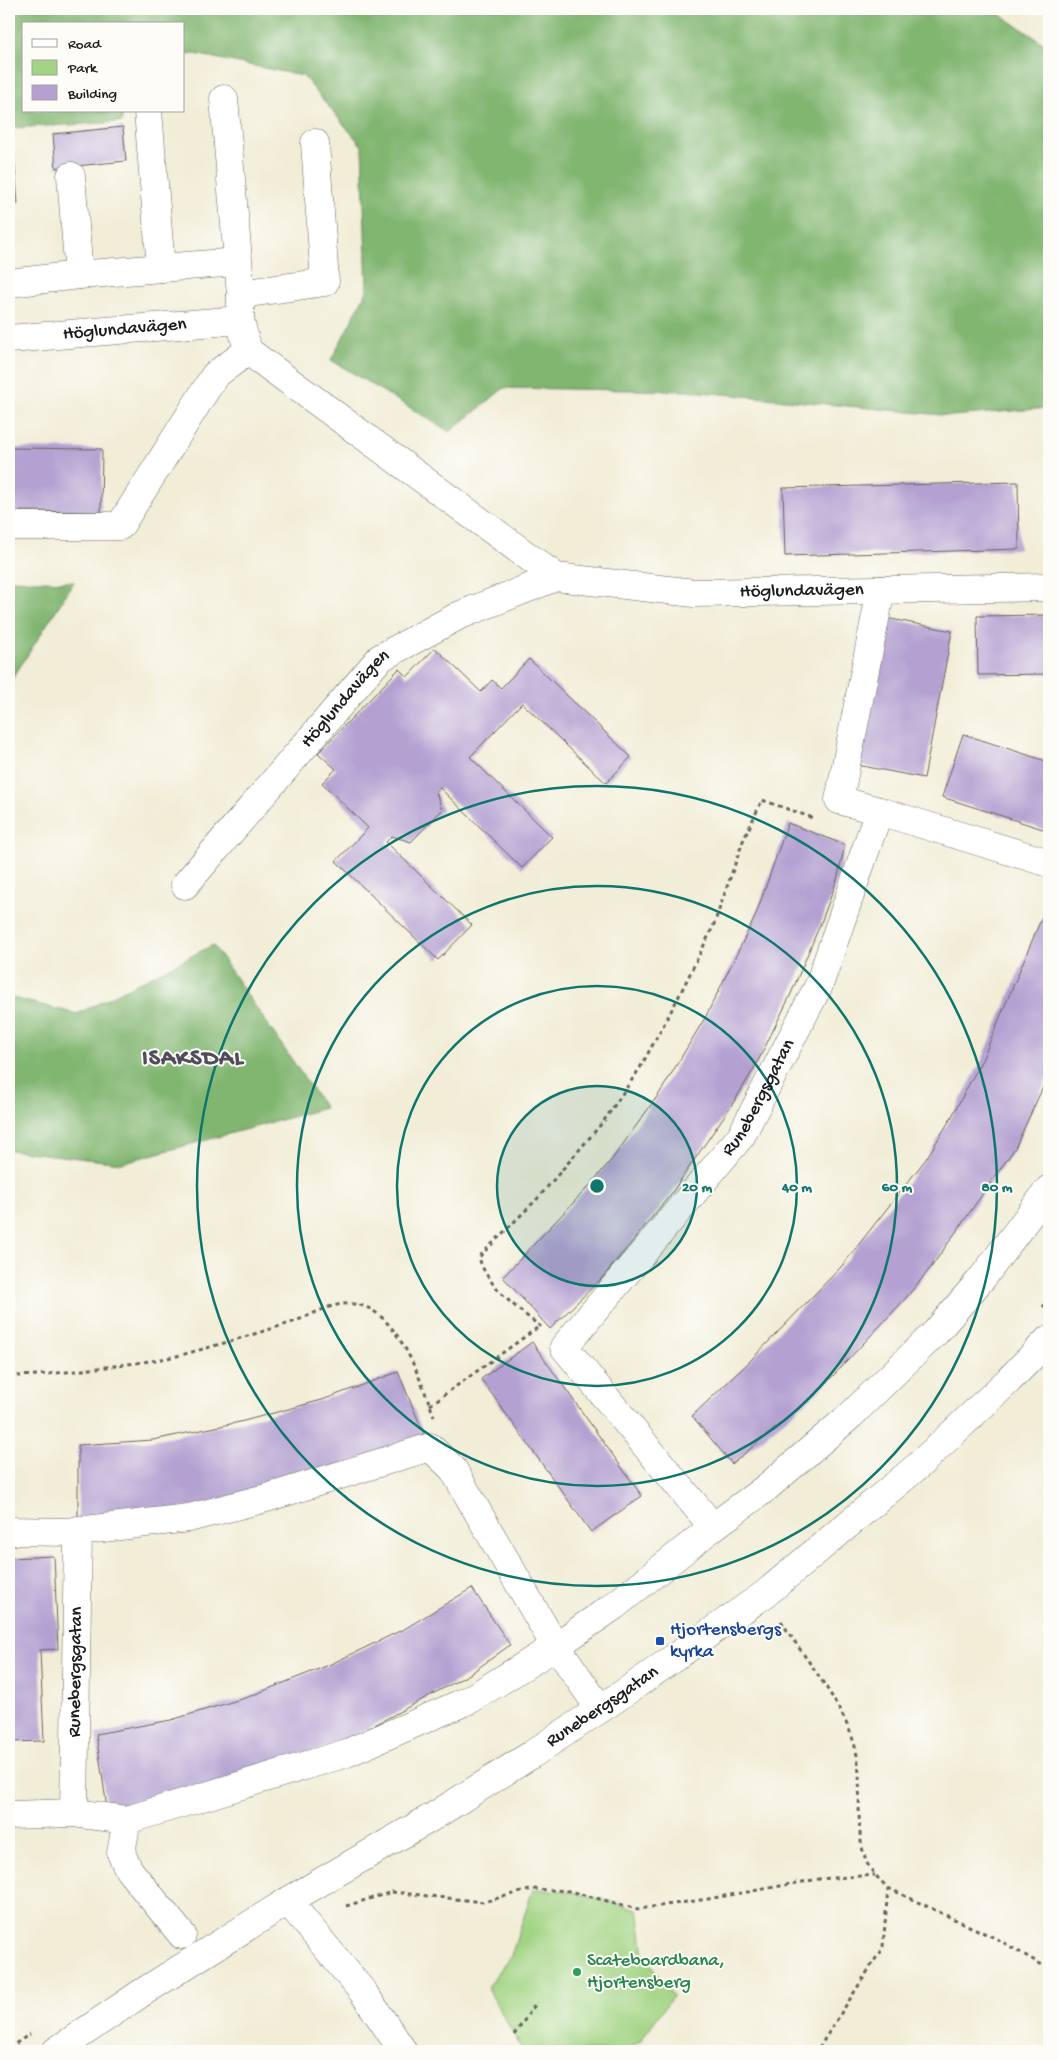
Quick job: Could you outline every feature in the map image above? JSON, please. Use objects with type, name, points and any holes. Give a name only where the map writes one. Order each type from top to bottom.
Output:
[{"type":"street","points":[[9,526],[120,526],[216,375],[248,350],[241,307],[224,100]]},
{"type":"street","points":[[148,112],[161,268]]},
{"type":"street","name":"Höglundavägen","points":[[9,339],[241,307],[324,282],[315,143]]},
{"type":"street","points":[[71,176],[79,275]]},
{"type":"street","points":[[9,282],[237,262]]},
{"type":"street","name":"Höglundavägen","points":[[248,350],[556,577]]},
{"type":"street","name":"Höglundavägen","points":[[186,885],[380,658],[458,616],[556,577],[694,593],[1049,587]]},
{"type":"street","points":[[881,590],[839,800],[1049,863]]},
{"type":"street","name":"Runebergsgatan","points":[[564,1347],[741,1136],[818,985],[880,811]]},
{"type":"street","points":[[9,1816],[74,1814],[127,1820],[347,1753],[471,1699],[556,1646],[614,1606],[713,1527],[766,1488],[852,1415],[936,1332],[983,1277],[1049,1189]]},
{"type":"street","name":"Runebergsgatan","points":[[56,2051],[143,1992],[296,1910],[434,1816],[600,1709],[765,1594],[919,1465],[1009,1380],[1049,1339]]},
{"type":"street","points":[[564,1347],[713,1527]]},
{"type":"street","points":[[9,1531],[78,1530],[189,1518],[270,1497],[430,1447],[453,1468],[556,1646],[600,1709]]},
{"type":"street","name":"Runebergsgatan","points":[[74,1814],[78,1530]]},
{"type":"street","points":[[127,1820],[121,1854],[129,1870],[182,1935]]},
{"type":"street","points":[[296,1910],[363,1992],[404,2051]]},
{"type":"path","points":[[564,1347],[520,1310],[496,1286],[482,1269],[479,1257],[538,1198],[592,1136],[640,1068],[677,1000],[713,927],[743,841],[762,800],[817,819]]},
{"type":"path","points":[[1043,1308],[1049,1300]]},
{"type":"path","points":[[9,1376],[28,1376],[84,1370],[189,1353],[292,1322],[334,1305],[356,1304],[380,1315],[395,1333],[415,1365],[436,1423]]},
{"type":"path","points":[[430,1405],[540,1326]]},
{"type":"path","points":[[776,1613],[831,1696],[852,1738],[860,1775],[859,1818],[865,1859],[876,1875],[888,1888],[999,1940],[1049,1969]]},
{"type":"path","points":[[296,1910],[392,1892],[483,1902],[533,1889],[569,1891],[638,1909],[708,1899],[819,1879],[876,1875]]},
{"type":"path","points":[[817,2051],[883,1947],[888,1888]]},
{"type":"path","points":[[514,2034],[537,2002]]},
{"type":"path","points":[[9,2048],[32,2032]]},
{"type":"green space","points":[[9,9],[992,9],[1049,47],[1049,408],[952,416],[691,391],[504,388],[450,432],[331,360],[367,291],[362,146],[303,76],[195,54],[185,54],[185,22],[22,22],[22,112],[122,112],[122,122],[9,128]]},
{"type":"green space","points":[[9,580],[74,582],[9,684]]},
{"type":"green space","points":[[213,945],[325,1108],[121,1163],[9,1150],[9,997],[77,1014]]},
{"type":"green space","name":"Scateboardbana, Hjortensberg","points":[[533,1889],[569,1891],[638,1909],[644,1955],[673,1996],[640,2041],[624,2051],[523,2051],[487,1987],[511,1956]]},
{"type":"building","points":[[123,127],[126,161],[56,168],[53,134]]},
{"type":"building","points":[[14,156],[18,204],[9,204],[9,157]]},
{"type":"building","points":[[9,448],[102,449],[101,512],[9,511]]},
{"type":"building","points":[[1018,482],[1019,549],[785,556],[783,488]]},
{"type":"building","points":[[1049,615],[1049,674],[978,675],[977,616]]},
{"type":"building","points":[[886,618],[952,631],[924,778],[857,765]]},
{"type":"building","points":[[435,648],[481,692],[492,680],[501,688],[529,659],[631,757],[606,783],[522,703],[470,757],[552,837],[522,868],[440,788],[436,792],[442,810],[411,842],[392,836],[386,842],[472,925],[438,960],[336,861],[368,828],[322,783],[336,769],[318,753],[399,669],[407,677]]},
{"type":"building","points":[[963,734],[1049,762],[1049,831],[942,797]]},
{"type":"building","points":[[788,823],[845,845],[837,880],[790,996],[756,1065],[737,1097],[671,1194],[603,1277],[550,1329],[503,1277],[613,1158],[661,1091],[706,1016],[755,917]]},
{"type":"building","points":[[1042,917],[1049,920],[1049,1074],[1015,1148],[932,1266],[906,1298],[817,1393],[732,1464],[692,1416],[746,1365],[841,1267],[926,1159],[951,1118],[983,1058]]},
{"type":"building","points":[[532,1342],[642,1496],[591,1532],[481,1379]]},
{"type":"building","points":[[398,1372],[424,1434],[377,1453],[228,1501],[78,1524],[78,1445],[153,1440],[240,1422],[322,1400]]},
{"type":"building","points":[[54,1556],[58,1649],[40,1650],[44,1741],[9,1742],[9,1558]]},
{"type":"building","points":[[472,1588],[510,1645],[470,1674],[354,1736],[277,1766],[150,1802],[107,1808],[96,1734],[171,1720],[248,1697],[329,1665],[406,1628]]},
{"type":"place","name":"Hjortensbergs kyrka","points":[[660,1641]]},
{"type":"place","name":"Scateboardbana, Hjortensberg","points":[[577,1972]]},
{"type":"district","name":"ISAKSDAL","points":[[193,1059]]}]
